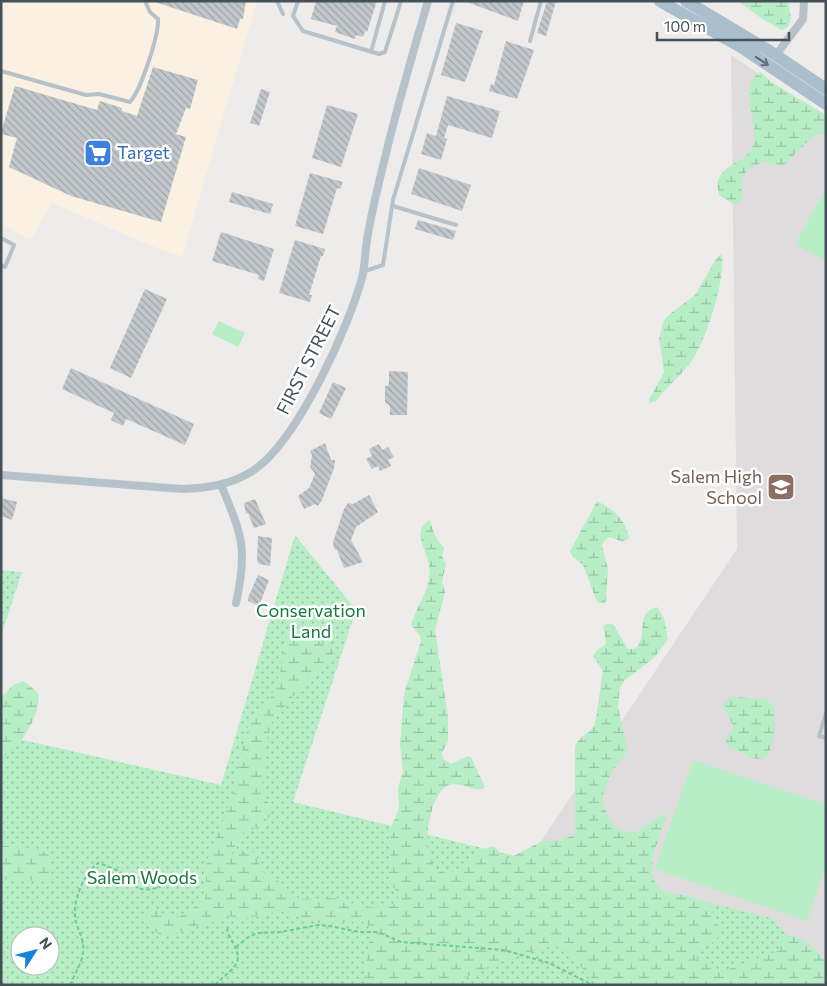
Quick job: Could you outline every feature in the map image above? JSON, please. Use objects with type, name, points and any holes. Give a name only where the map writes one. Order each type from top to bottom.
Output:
[{"type":"main road","points":[[660,1],[741,47],[826,104]]},
{"type":"main road","points":[[686,1],[776,55],[826,89]]},
{"type":"street","name":"FIRST STREET","points":[[1,475],[182,489],[221,485],[255,469],[281,444],[299,417],[351,312],[363,272],[372,210],[398,102],[428,1]]},
{"type":"street","points":[[776,55],[803,19],[804,1]]},
{"type":"street","points":[[221,485],[242,540],[242,568],[236,603]]},
{"type":"lane","points":[[1,71],[86,95],[99,94],[130,102],[142,79],[157,28],[158,19],[150,12],[145,1]]},
{"type":"lane","points":[[277,1],[283,14]]},
{"type":"lane","points":[[298,1],[293,16],[303,31],[378,54],[385,52],[401,1]]},
{"type":"lane","points":[[371,52],[385,1]]},
{"type":"lane","points":[[363,272],[383,265],[393,206],[453,1]]},
{"type":"lane","points":[[530,41],[541,1]]},
{"type":"lane","points":[[393,206],[456,225]]},
{"type":"lane","points":[[1,238],[14,245],[5,267],[1,265]]},
{"type":"lane","points":[[826,713],[819,736],[826,738]]},
{"type":"path","points":[[70,985],[83,953],[75,908],[89,871],[98,864],[109,866],[125,876],[135,888],[145,890],[158,887],[188,874],[197,878]]},
{"type":"path","points":[[236,946],[257,933],[280,932],[318,925],[330,926],[360,932],[378,932],[401,942],[504,950],[549,963],[593,985]]},
{"type":"path","points":[[215,985],[235,966],[238,957],[236,946],[227,932],[228,926]]},
{"type":"shaded area","points":[[1,1],[257,1],[182,257],[52,203],[30,240],[1,223]]},
{"type":"shaded area","name":"Salem High School","points":[[731,55],[826,119],[826,976],[529,859],[737,549]]},
{"type":"green space","points":[[738,1],[788,1],[791,18],[788,27],[782,30],[762,19]]},
{"type":"green space","points":[[761,72],[771,82],[826,115],[826,135],[818,133],[813,136],[784,165],[774,165],[766,161],[752,167],[744,174],[742,200],[735,205],[719,195],[717,183],[725,170],[746,156],[753,145],[754,126],[749,95],[753,78]]},
{"type":"green space","points":[[826,188],[826,261],[797,246],[796,243]]},
{"type":"green space","points":[[722,254],[719,291],[701,344],[683,372],[656,401],[649,403],[664,372],[659,338],[664,320],[695,295],[716,259]]},
{"type":"green space","points":[[219,321],[245,333],[238,347],[212,334]]},
{"type":"green space","points":[[597,501],[618,515],[625,525],[629,538],[623,542],[610,537],[604,541],[602,546],[608,569],[606,601],[604,604],[597,602],[583,565],[572,556],[570,551]]},
{"type":"green space","points":[[430,520],[435,536],[444,548],[442,556],[446,564],[442,582],[445,592],[435,630],[448,717],[448,741],[442,753],[443,759],[451,764],[468,756],[471,757],[485,787],[476,789],[455,784],[445,787],[439,794],[433,806],[428,835],[428,849],[432,861],[438,870],[448,873],[454,872],[490,847],[494,846],[505,859],[508,859],[542,841],[558,841],[575,835],[575,747],[579,740],[595,724],[603,671],[593,656],[606,644],[603,627],[606,624],[613,624],[628,649],[634,649],[641,639],[643,620],[650,610],[657,607],[664,618],[668,639],[655,657],[625,680],[620,688],[618,707],[628,751],[610,774],[603,795],[603,804],[608,816],[616,828],[626,833],[638,831],[666,812],[652,862],[654,879],[665,891],[691,897],[708,905],[717,919],[719,936],[710,945],[695,952],[697,958],[721,972],[777,951],[784,938],[796,937],[802,939],[813,948],[826,962],[826,985],[789,983],[771,985],[687,985],[686,979],[682,978],[670,985],[601,985],[588,975],[567,950],[552,946],[512,957],[447,985],[370,985],[364,982],[364,978],[371,930],[367,924],[362,922],[318,923],[281,911],[242,919],[225,915],[208,925],[192,927],[176,934],[165,936],[160,935],[151,927],[147,915],[154,910],[174,918],[179,917],[205,900],[207,860],[233,794],[247,729],[252,716],[268,701],[274,690],[281,669],[289,626],[300,621],[316,639],[333,649],[334,659],[330,665],[315,672],[307,679],[272,723],[264,750],[262,784],[271,811],[270,816],[263,824],[239,836],[232,854],[252,852],[256,854],[261,871],[272,876],[299,899],[338,898],[364,908],[390,906],[398,903],[398,894],[389,881],[388,874],[391,856],[390,831],[399,808],[398,788],[403,771],[400,744],[404,694],[421,641],[420,636],[411,625],[427,588],[430,573],[428,559],[420,535],[424,524]]},
{"type":"green space","points":[[295,535],[356,610],[293,802],[771,918],[826,976],[826,985],[1,985],[1,735],[221,785]]},
{"type":"green space","points":[[1,570],[22,572],[1,636]]},
{"type":"green space","points":[[24,681],[38,693],[37,710],[22,739],[8,754],[1,758],[1,698],[13,685]]},
{"type":"green space","points":[[729,698],[765,699],[774,706],[775,727],[773,741],[764,758],[750,757],[728,748],[725,740],[734,727],[722,705]]},
{"type":"green space","points":[[693,760],[826,805],[826,866],[807,921],[655,869]]},
{"type":"green space","points":[[1,845],[33,849],[51,856],[50,877],[48,881],[1,879]]},
{"type":"building","points":[[152,1],[246,1],[243,19],[240,19],[237,29]]},
{"type":"building","points":[[316,1],[377,1],[367,32],[365,31],[363,37],[356,35],[355,39],[335,32],[337,26],[311,19]]},
{"type":"building","points":[[464,1],[524,1],[518,21]]},
{"type":"building","points":[[547,1],[556,1],[546,36],[537,33]]},
{"type":"building","points":[[456,23],[483,31],[465,82],[441,75]]},
{"type":"building","points":[[506,41],[534,50],[517,99],[489,91],[491,84],[494,85]]},
{"type":"building","name":"Target","points":[[153,67],[198,80],[190,109],[186,108],[176,134],[186,137],[161,222],[71,196],[9,167],[17,138],[1,134],[1,132],[15,86],[97,110],[100,101],[122,108],[122,111],[137,116]]},
{"type":"building","points":[[261,89],[270,92],[259,126],[250,123]]},
{"type":"building","points":[[447,96],[500,111],[492,138],[448,125],[444,138],[447,139],[441,160],[421,154],[427,133],[436,136]]},
{"type":"building","points":[[327,105],[358,114],[341,167],[312,158]]},
{"type":"building","points":[[419,168],[471,185],[462,211],[411,194]]},
{"type":"building","points":[[310,173],[343,182],[340,189],[337,188],[323,234],[295,226]]},
{"type":"building","points":[[232,192],[273,204],[270,214],[229,202]]},
{"type":"building","points":[[418,220],[456,231],[453,240],[415,229]]},
{"type":"building","points":[[221,232],[274,249],[264,281],[258,279],[259,275],[212,261]]},
{"type":"building","points":[[295,240],[325,249],[309,295],[312,295],[310,302],[279,293]]},
{"type":"building","points":[[145,289],[167,299],[131,378],[110,368]]},
{"type":"building","points":[[71,368],[194,424],[185,445],[126,419],[123,426],[111,420],[114,413],[62,389]]},
{"type":"building","points":[[389,371],[408,372],[407,415],[390,415],[390,406],[385,402],[385,386],[388,386]]},
{"type":"building","points":[[333,382],[346,388],[331,419],[319,413]]},
{"type":"building","points":[[325,443],[331,460],[335,460],[334,468],[318,506],[315,504],[304,509],[298,496],[309,488],[315,474],[310,467],[312,455],[310,451]]},
{"type":"building","points":[[379,444],[382,450],[388,447],[394,457],[388,460],[391,466],[380,471],[378,466],[372,469],[366,459],[372,456],[369,449]]},
{"type":"building","points":[[369,495],[378,512],[356,527],[351,540],[363,562],[344,568],[337,550],[334,549],[333,542],[344,509],[348,503],[353,504]]},
{"type":"building","points":[[1,498],[17,502],[12,520],[1,516]]},
{"type":"building","points":[[255,499],[266,524],[254,528],[248,513],[246,514],[244,503]]},
{"type":"building","points":[[258,536],[272,538],[270,566],[259,564],[257,561]]},
{"type":"building","points":[[258,575],[269,580],[259,606],[248,601]]},
{"type":"place","name":"Target","points":[[98,153]]},
{"type":"place","name":"Salem High School","points":[[781,487]]},
{"type":"park label","name":"Conservation Land","points":[[311,621]]},
{"type":"park label","name":"Salem Woods","points":[[142,878]]}]
